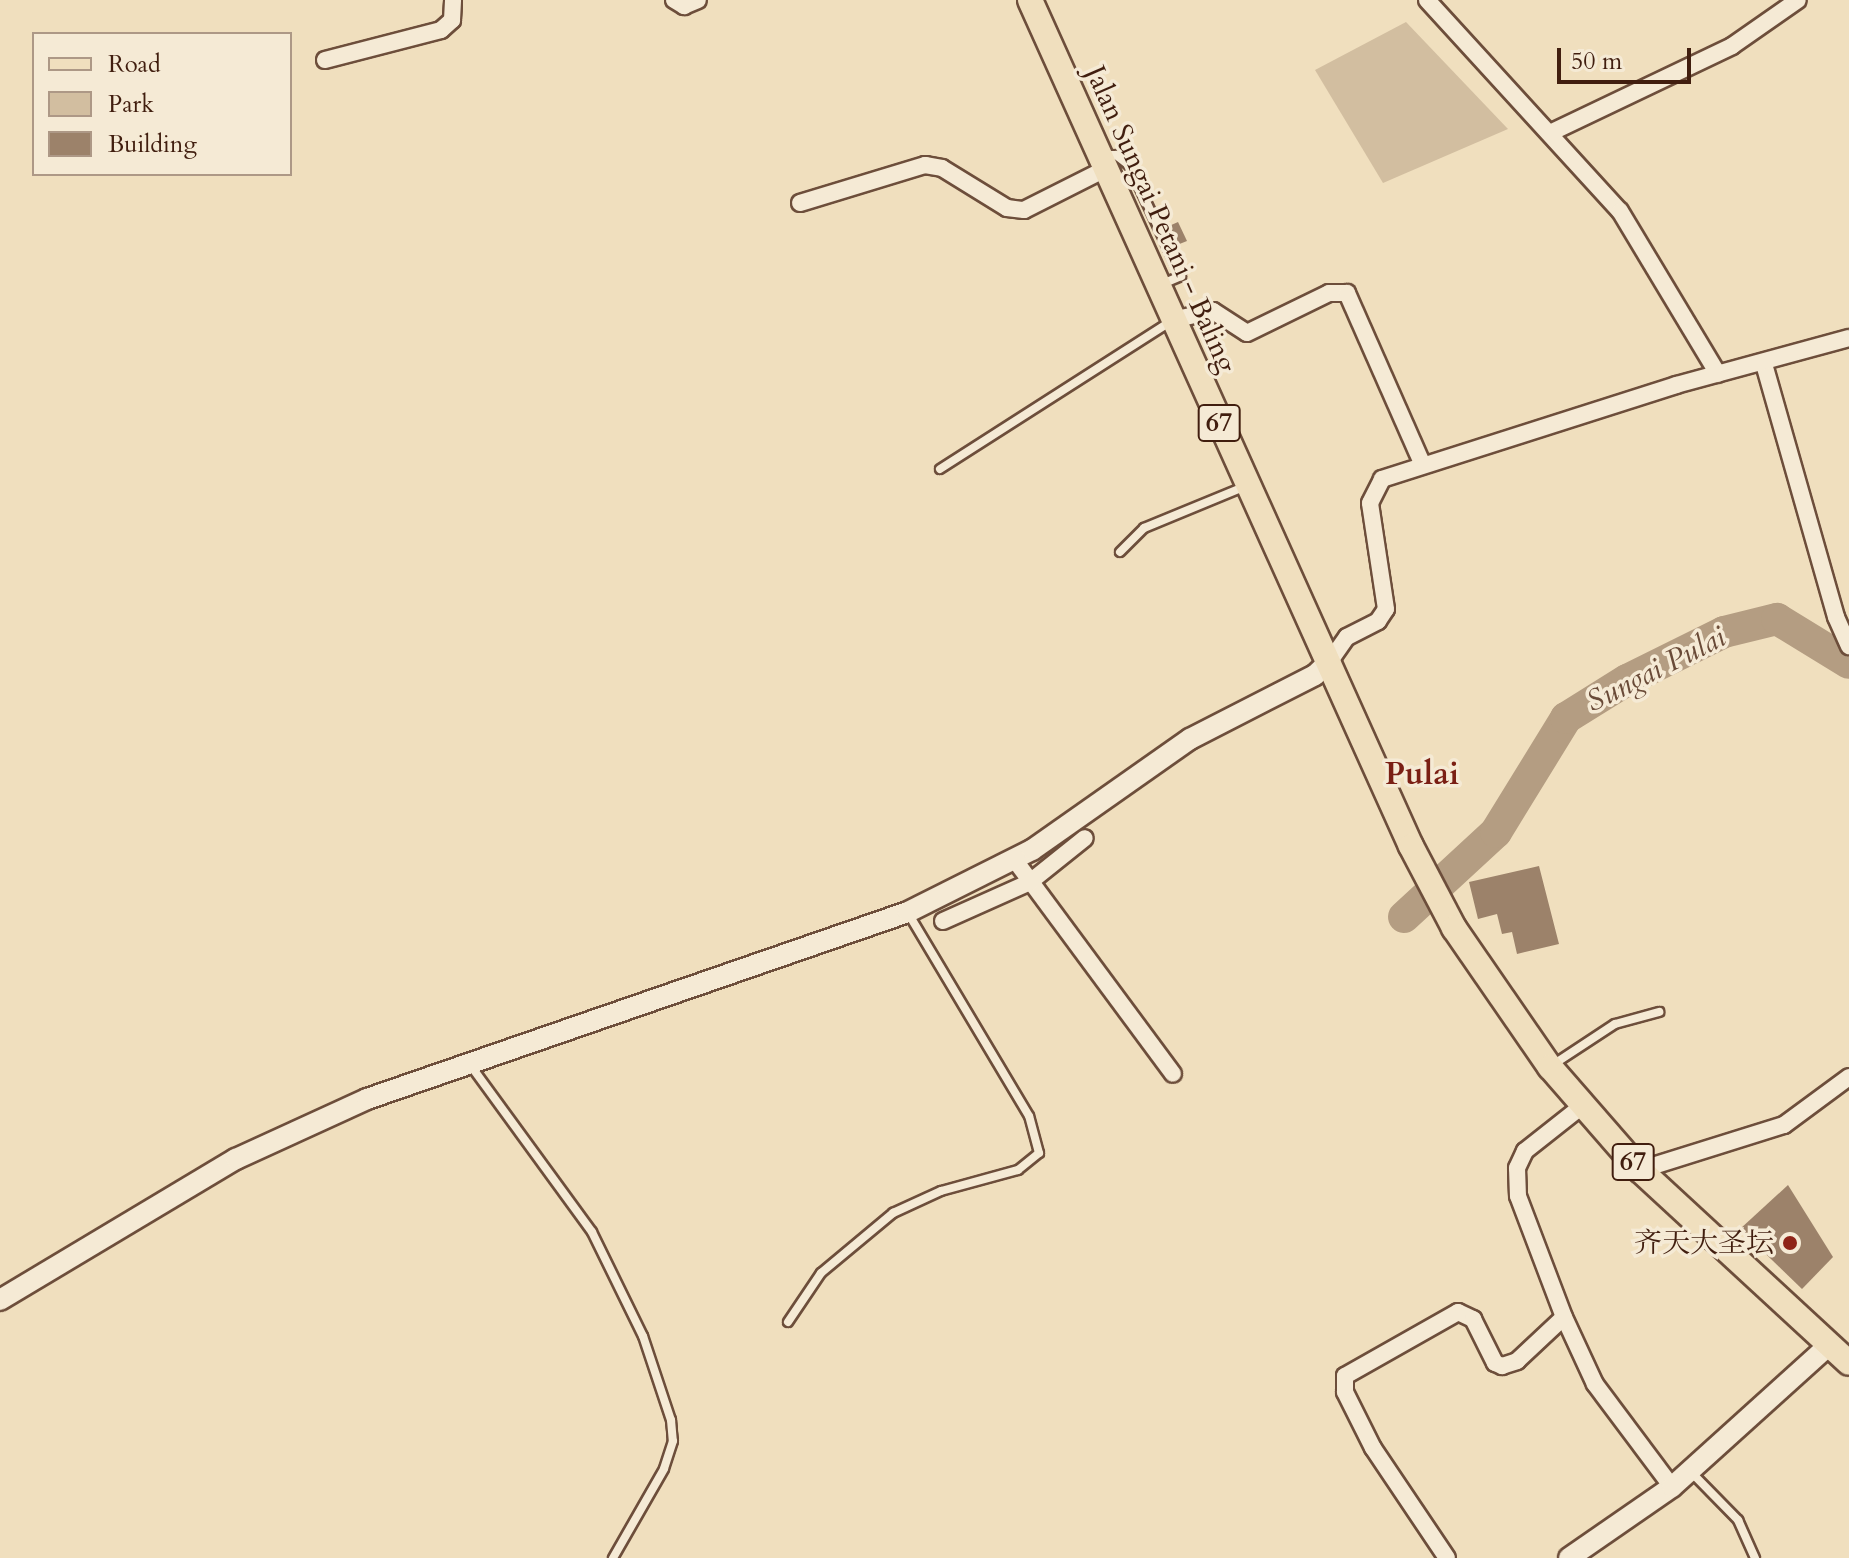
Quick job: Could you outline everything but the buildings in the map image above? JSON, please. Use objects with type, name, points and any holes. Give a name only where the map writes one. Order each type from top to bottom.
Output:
[{"type":"main road","name":"Jalan Sungai Petani - Baling","points":[[1030,0],[1411,846],[1454,928],[1550,1067],[1640,1170],[1849,1363]]},
{"type":"street","points":[[325,60],[441,30],[452,20],[453,0]]},
{"type":"street","points":[[674,0],[684,6],[698,0]]},
{"type":"street","points":[[1427,0],[1620,211],[1718,374]]},
{"type":"street","points":[[1550,133],[1742,41],[1798,0]]},
{"type":"street","points":[[800,203],[925,165],[942,168],[1007,208],[1024,210],[1105,162]]},
{"type":"street","points":[[1172,320],[1213,311],[1247,333],[1329,293],[1347,293],[1423,465]]},
{"type":"street","points":[[0,1300],[236,1159],[367,1099],[908,912],[1014,859],[1190,739],[1315,675],[1330,661],[1347,637],[1378,621],[1386,609],[1371,494],[1388,475],[1718,374],[1849,340]]},
{"type":"street","points":[[1764,364],[1836,617],[1849,646]]},
{"type":"street","points":[[943,921],[1030,882],[1085,838]]},
{"type":"street","points":[[1014,859],[1173,1074]]},
{"type":"street","points":[[1640,1170],[1784,1125],[1849,1077]]},
{"type":"street","points":[[1582,1106],[1531,1144],[1517,1168],[1521,1207],[1564,1317],[1619,1423],[1672,1487]]},
{"type":"street","points":[[1447,1558],[1373,1448],[1345,1392],[1345,1376],[1458,1312],[1473,1319],[1495,1363],[1502,1366],[1517,1361],[1564,1317]]},
{"type":"street","points":[[1569,1558],[1672,1487],[1829,1345]]},
{"type":"lane","points":[[940,469],[1172,320]]},
{"type":"lane","points":[[1120,552],[1144,528],[1247,485]]},
{"type":"lane","points":[[788,1322],[821,1273],[893,1213],[941,1191],[1018,1170],[1039,1153],[1026,1109],[908,912]]},
{"type":"lane","points":[[1550,1067],[1592,1035],[1659,1012]]},
{"type":"lane","points":[[471,1065],[592,1232],[643,1336],[671,1420],[673,1441],[664,1469],[613,1558]]},
{"type":"lane","points":[[1690,1471],[1738,1520],[1755,1558]]},
{"type":"green space","points":[[1406,22],[1508,129],[1383,183],[1315,70]]},
{"type":"waterway","name":"Sungai Pulai","points":[[1404,917],[1496,832],[1566,718],[1627,680],[1724,632],[1777,619],[1849,663]]},
{"type":"place","name":"齐天大圣坛","points":[[1790,1243]]},
{"type":"district","name":"Pulai","points":[[1422,774]]}]
